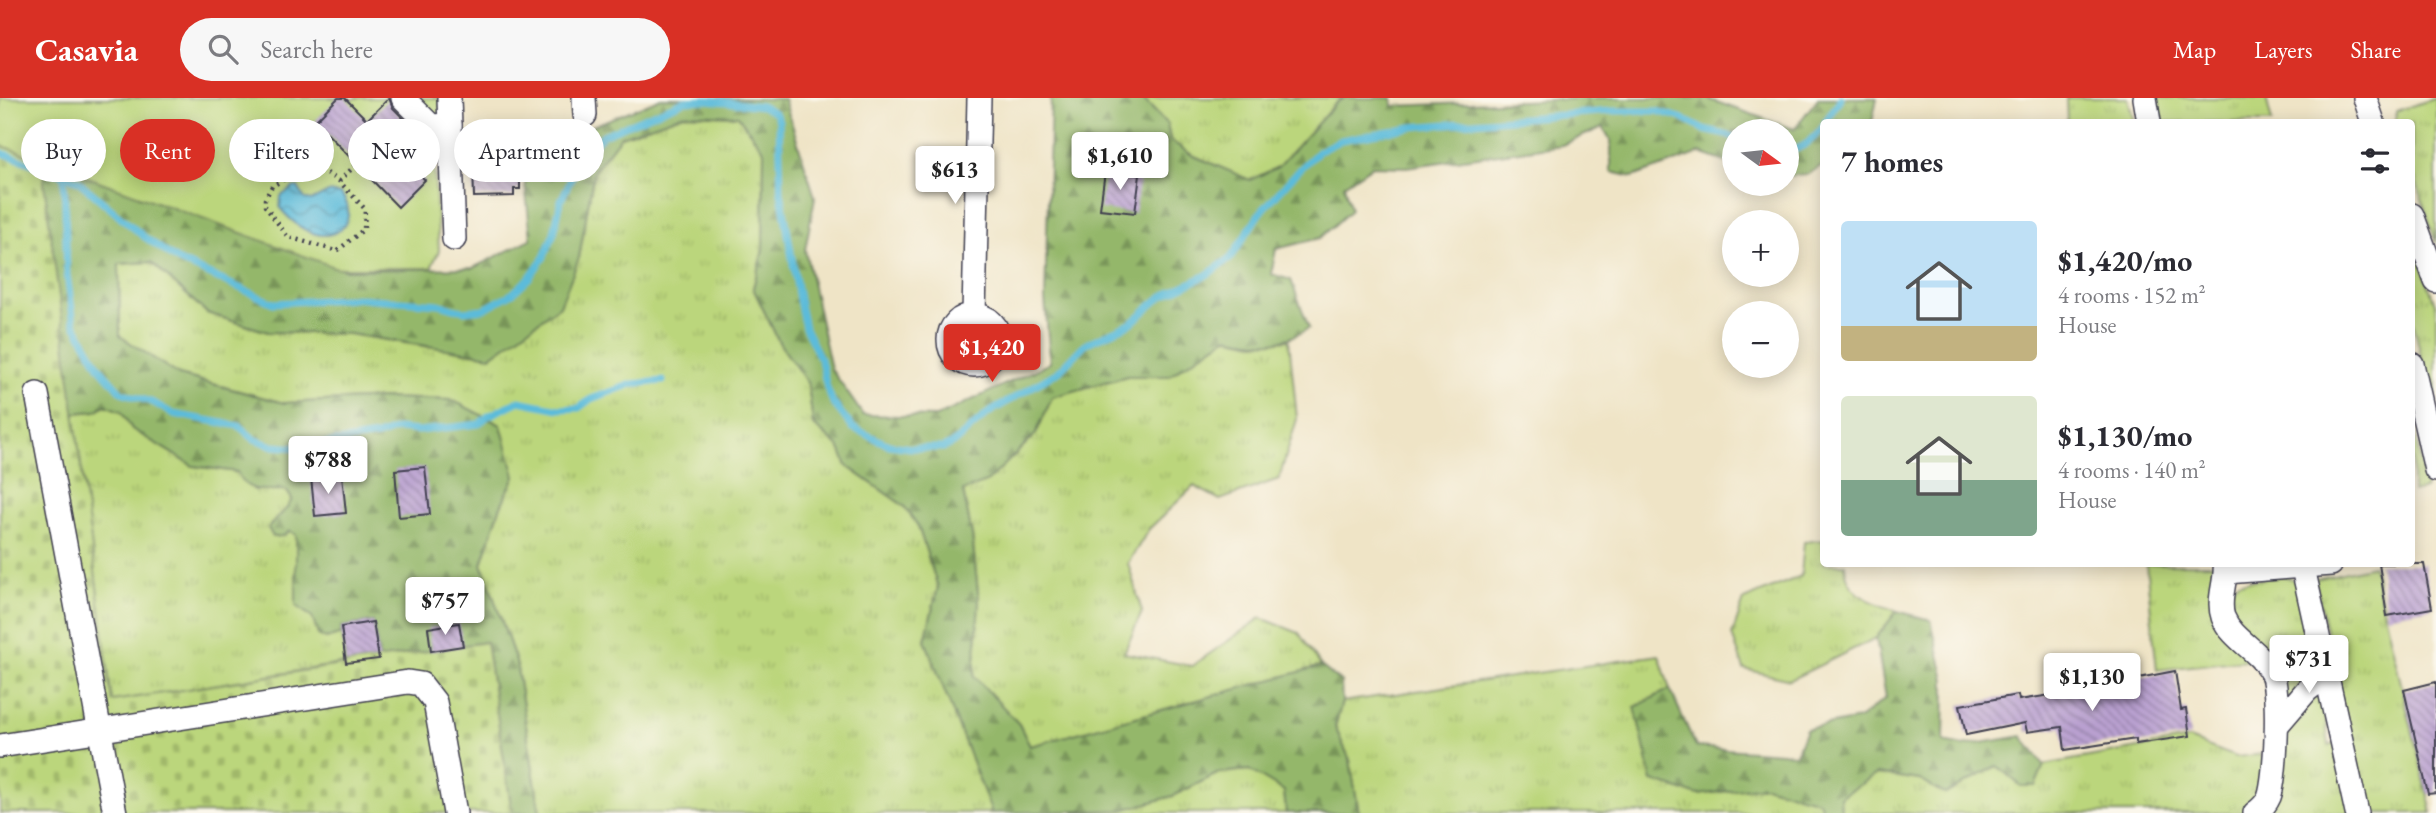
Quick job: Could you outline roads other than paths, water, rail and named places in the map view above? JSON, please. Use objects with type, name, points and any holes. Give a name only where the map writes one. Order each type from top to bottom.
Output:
[{"type":"street","points":[[449,98],[454,239]]},
{"type":"street","points":[[974,315],[979,98]]},
{"type":"street","points":[[2145,98],[2148,119]]},
{"type":"street","points":[[2365,98],[2371,119]]},
{"type":"street","points":[[409,104],[430,126],[450,125]]},
{"type":"street","points":[[2415,223],[2436,281]]},
{"type":"street","points":[[2415,377],[2436,470]]},
{"type":"street","points":[[37,394],[97,730],[115,813]]},
{"type":"street","points":[[2255,813],[2262,809],[2269,796],[2278,694],[2273,675],[2263,660],[2224,620],[2221,604],[2226,568],[2310,567]]},
{"type":"street","points":[[2303,568],[2357,813]]},
{"type":"street","points":[[2277,725],[2307,690],[2328,676]]},
{"type":"street","points":[[0,746],[408,682],[421,684],[435,702],[455,813]]},
{"type":"water","points":[[298,187],[305,199],[311,201],[328,192],[341,194],[348,209],[348,216],[342,228],[329,235],[321,235],[309,232],[293,221],[280,208],[281,196]]},
{"type":"waterway","points":[[1827,119],[1841,98]]},
{"type":"waterway","points":[[0,152],[78,181],[143,236],[177,260],[273,303],[360,298],[439,304],[464,311],[484,309],[513,293],[529,278],[544,257],[554,233],[561,200],[581,159],[603,135],[684,101],[708,100],[762,106],[775,113],[779,121],[781,192],[799,300],[805,328],[821,360],[833,403],[853,428],[889,445],[943,448],[955,442],[987,414],[1059,371],[1085,344],[1130,324],[1161,297],[1205,276],[1231,258],[1259,214],[1297,172],[1319,151],[1341,140],[1411,127],[1612,111],[1657,111],[1722,134]]},
{"type":"waterway","points":[[1799,147],[1820,130]]},
{"type":"waterway","points":[[64,182],[67,275],[74,323],[100,368],[121,392],[154,403],[173,414],[239,426],[254,439],[273,446],[311,449],[324,444],[377,436],[397,429],[419,431],[479,424],[488,416],[519,401],[559,409],[579,408],[591,399],[632,384],[663,381]]}]
